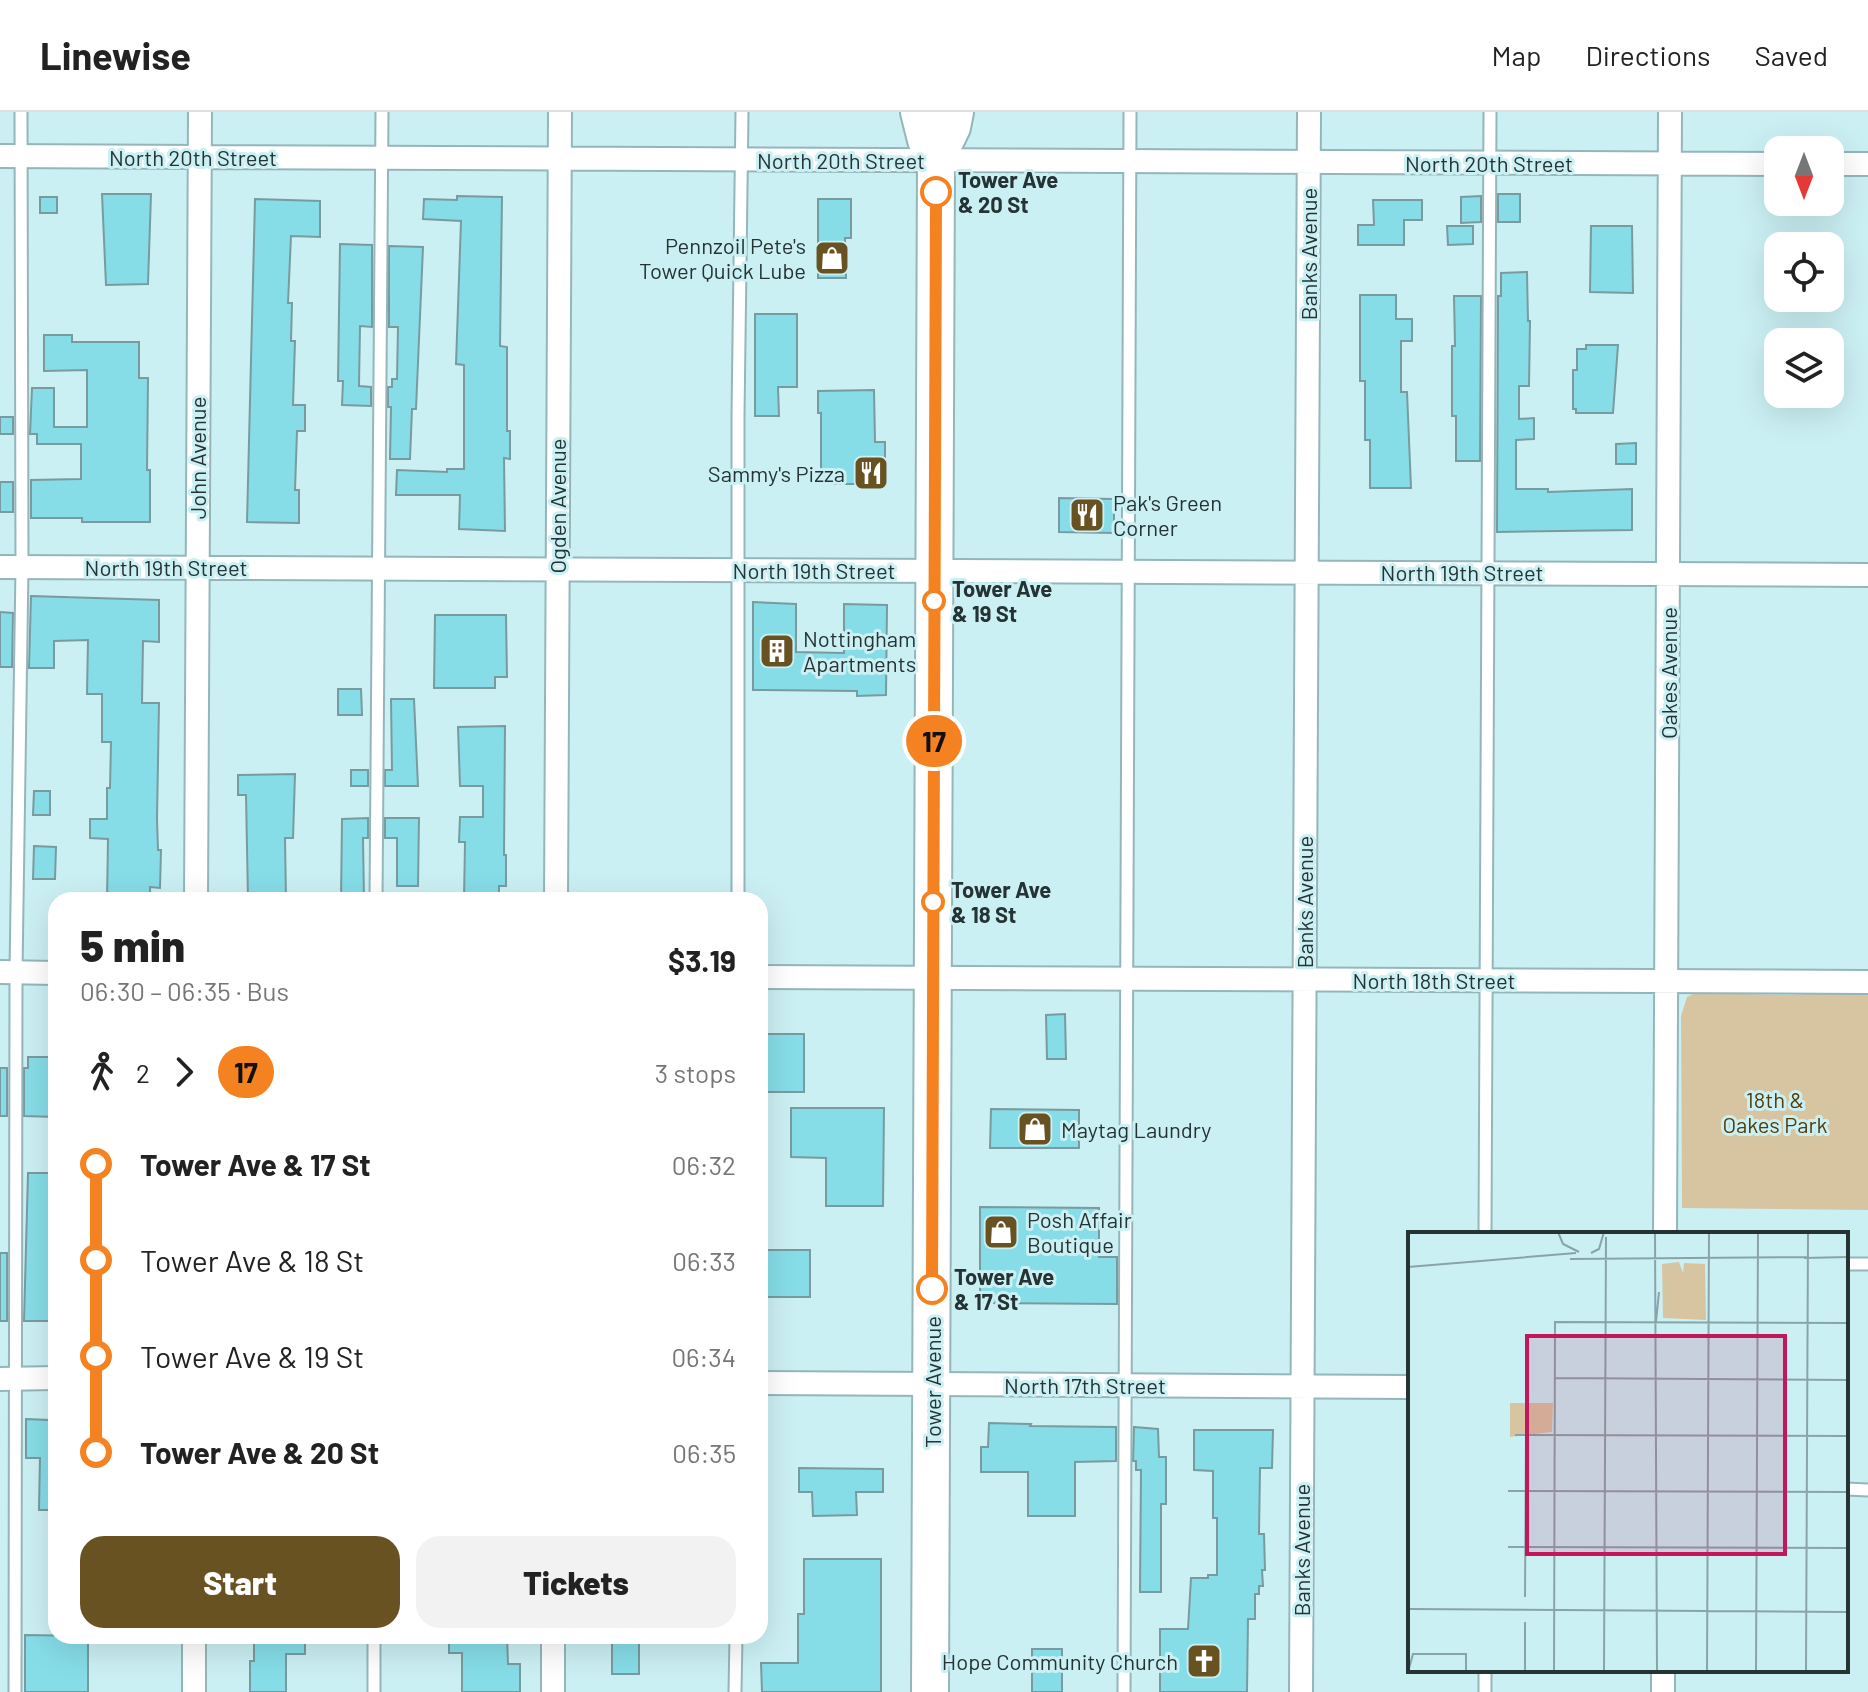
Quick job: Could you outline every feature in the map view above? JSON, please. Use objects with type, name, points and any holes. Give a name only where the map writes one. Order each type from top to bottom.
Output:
[{"type":"main road","name":"Tower Avenue","points":[[919,112],[926,140],[936,160]]},
{"type":"main road","name":"Tower Avenue","points":[[930,1692],[936,160],[952,127],[955,112]]},
{"type":"street","name":"John Avenue","points":[[196,892],[200,112]]},
{"type":"street","name":"Ogden Avenue","points":[[556,892],[560,112]]},
{"type":"street","name":"Banks Avenue","points":[[1301,1692],[1309,112]]},
{"type":"street","name":"Oakes Avenue","points":[[1665,1232],[1670,112]]},
{"type":"street","name":"North 20th Street","points":[[10,156],[1764,164]]},
{"type":"street","points":[[1844,164],[1868,164]]},
{"type":"street","name":"North 19th Street","points":[[11,567],[1868,575]]},
{"type":"street","points":[[8,972],[48,973]]},
{"type":"street","name":"North 18th Street","points":[[768,977],[1868,982]]},
{"type":"street","points":[[8,1379],[48,1378]]},
{"type":"street","name":"North 17th Street","points":[[768,1383],[1408,1387]]},
{"type":"street","points":[[194,1644],[194,1692]]},
{"type":"street","points":[[553,1644],[553,1692]]},
{"type":"lane","points":[[15,1692],[8,1379],[10,156],[21,112]]},
{"type":"lane","points":[[376,892],[382,112]]},
{"type":"lane","points":[[738,892],[737,570],[742,112]]},
{"type":"lane","points":[[1124,1692],[1130,112]]},
{"type":"lane","points":[[1485,1232],[1490,112]]},
{"type":"lane","points":[[1848,1489],[1868,1490]]},
{"type":"lane","points":[[374,1644],[374,1692]]},
{"type":"lane","points":[[735,1692],[736,1644]]},
{"type":"green space","name":"18th & Oakes Park","points":[[1868,992],[1868,1210],[1682,1208],[1681,1016],[1687,997],[1695,993],[1786,995]]},
{"type":"building","points":[[102,194],[151,194],[148,284],[106,285]]},
{"type":"building","points":[[1498,194],[1520,194],[1520,222],[1498,222]]},
{"type":"building","points":[[457,196],[502,197],[500,346],[507,347],[507,431],[510,431],[510,459],[504,458],[505,531],[459,529],[460,495],[396,495],[397,470],[447,472],[447,469],[464,469],[464,365],[456,364],[461,221],[423,219],[424,199],[457,200]]},
{"type":"building","points":[[1481,196],[1481,222],[1461,223],[1461,197]]},
{"type":"building","points":[[40,197],[57,197],[57,213],[40,213]]},
{"type":"building","points":[[255,199],[320,201],[320,237],[291,236],[288,303],[292,303],[291,341],[295,341],[293,405],[305,405],[305,431],[297,431],[295,490],[299,490],[299,523],[247,522]]},
{"type":"building","name":"Pennzoil Pete's Tower Quick Lube","points":[[818,199],[851,199],[851,238],[845,238],[846,278],[818,278]]},
{"type":"building","points":[[1373,200],[1422,200],[1422,220],[1404,220],[1404,245],[1358,245],[1358,225],[1374,225]]},
{"type":"building","points":[[1447,226],[1473,226],[1473,244],[1448,245]]},
{"type":"building","points":[[1591,226],[1632,226],[1633,293],[1590,292]]},
{"type":"building","points":[[340,244],[372,245],[372,327],[360,326],[359,386],[371,387],[371,406],[342,405],[343,381],[338,381]]},
{"type":"building","points":[[389,246],[423,247],[416,409],[412,409],[410,459],[390,459],[391,407],[388,407],[388,387],[392,387],[392,379],[397,379],[398,327],[389,327]]},
{"type":"building","points":[[1527,272],[1529,386],[1519,386],[1519,419],[1534,418],[1534,439],[1516,440],[1516,489],[1548,489],[1548,492],[1632,489],[1632,530],[1497,532],[1498,296],[1501,296],[1501,273]]},
{"type":"building","points":[[1360,295],[1396,295],[1396,319],[1412,319],[1412,341],[1401,341],[1401,392],[1407,392],[1411,488],[1370,488],[1370,440],[1365,440],[1365,381],[1360,381]]},
{"type":"building","points":[[1454,296],[1481,296],[1480,461],[1456,461],[1456,416],[1452,416]]},
{"type":"building","points":[[755,314],[797,314],[797,387],[778,387],[779,416],[755,416]]},
{"type":"building","points":[[44,335],[72,335],[72,342],[139,342],[139,378],[148,378],[150,522],[31,518],[31,480],[81,479],[81,444],[37,444],[37,434],[30,434],[32,388],[54,388],[54,427],[87,427],[87,370],[44,371]]},
{"type":"building","points":[[1586,345],[1618,345],[1613,413],[1576,413],[1573,409],[1573,370],[1577,370],[1577,349],[1586,349]]},
{"type":"building","points":[[874,390],[875,442],[885,442],[885,484],[821,484],[818,391]]},
{"type":"building","points":[[0,417],[13,417],[13,434],[0,434]]},
{"type":"building","points":[[1636,443],[1636,464],[1616,464],[1616,444]]},
{"type":"building","points":[[0,482],[13,482],[13,512],[0,512]]},
{"type":"building","name":"Pak's Green Corner","points":[[1059,498],[1114,499],[1114,533],[1059,532]]},
{"type":"building","points":[[31,596],[159,600],[159,642],[143,641],[142,703],[159,703],[157,819],[158,850],[161,850],[160,888],[150,887],[150,892],[107,892],[108,839],[90,838],[90,819],[107,819],[111,742],[102,742],[102,694],[87,694],[88,640],[54,641],[54,668],[29,668]]},
{"type":"building","name":"Nottingham Apartments","points":[[753,602],[796,604],[796,652],[844,653],[844,604],[887,605],[886,695],[857,696],[857,691],[753,690]]},
{"type":"building","points":[[0,612],[13,613],[12,667],[0,667]]},
{"type":"building","points":[[435,615],[506,615],[507,677],[495,677],[495,688],[434,688]]},
{"type":"building","points":[[338,689],[361,689],[362,715],[338,715]]},
{"type":"building","points":[[391,699],[414,699],[418,786],[385,786],[385,770],[392,770]]},
{"type":"building","points":[[505,726],[506,886],[499,886],[499,892],[464,892],[465,842],[459,842],[460,817],[483,817],[483,786],[460,786],[458,727]]},
{"type":"building","points":[[351,770],[368,770],[368,786],[351,786]]},
{"type":"building","points":[[295,774],[293,838],[285,838],[286,892],[248,892],[246,795],[238,795],[238,775]]},
{"type":"building","points":[[34,791],[50,791],[50,815],[33,815]]},
{"type":"building","points":[[368,818],[368,838],[363,838],[364,892],[341,892],[342,819]]},
{"type":"building","points":[[385,818],[419,818],[418,886],[397,886],[397,838],[385,838]]},
{"type":"building","points":[[34,846],[56,847],[55,879],[33,879]]},
{"type":"building","points":[[1065,1014],[1066,1059],[1047,1059],[1046,1015]]},
{"type":"building","points":[[768,1034],[804,1034],[804,1092],[768,1092]]},
{"type":"building","points":[[28,1057],[48,1057],[48,1117],[24,1116],[24,1068],[28,1068]]},
{"type":"building","points":[[0,1068],[7,1068],[7,1116],[0,1116]]},
{"type":"building","points":[[791,1108],[884,1108],[883,1206],[826,1206],[826,1158],[791,1157]]},
{"type":"building","name":"Maytag Laundry","points":[[991,1109],[1079,1110],[1079,1148],[990,1148]]},
{"type":"building","points":[[28,1173],[48,1173],[48,1321],[24,1321]]},
{"type":"building","points":[[980,1207],[1099,1208],[1099,1257],[1117,1257],[1117,1304],[980,1303]]},
{"type":"building","points":[[768,1250],[810,1250],[810,1297],[768,1297]]},
{"type":"building","points":[[0,1253],[7,1253],[7,1321],[0,1321]]},
{"type":"building","points":[[26,1419],[48,1420],[48,1510],[39,1510],[40,1458],[26,1458]]},
{"type":"building","points":[[989,1423],[1116,1427],[1116,1461],[1075,1462],[1075,1516],[1028,1516],[1028,1472],[981,1472],[981,1447],[988,1447]]},
{"type":"building","points":[[1134,1427],[1158,1429],[1159,1457],[1166,1457],[1166,1504],[1161,1504],[1161,1592],[1140,1592],[1141,1470],[1136,1470],[1136,1461],[1133,1461]]},
{"type":"building","points":[[1194,1430],[1273,1430],[1272,1468],[1260,1468],[1259,1534],[1264,1534],[1265,1570],[1262,1570],[1263,1586],[1259,1586],[1259,1594],[1255,1594],[1255,1619],[1248,1619],[1247,1692],[1160,1692],[1160,1629],[1188,1629],[1191,1578],[1217,1575],[1213,1471],[1194,1470]]},
{"type":"building","points":[[799,1468],[883,1469],[883,1492],[856,1492],[857,1515],[813,1516],[812,1492],[799,1492]]},
{"type":"building","points":[[804,1559],[881,1559],[881,1692],[762,1692],[761,1663],[798,1663],[798,1614],[804,1614]]},
{"type":"building","points":[[25,1635],[48,1635],[48,1644],[88,1644],[88,1692],[25,1692]]},
{"type":"building","points":[[254,1644],[305,1644],[305,1654],[286,1654],[286,1692],[250,1692],[250,1661],[254,1661]]},
{"type":"building","points":[[449,1644],[507,1644],[508,1664],[520,1664],[520,1692],[462,1692],[462,1653],[449,1653]]},
{"type":"building","points":[[612,1644],[639,1644],[639,1674],[612,1674]]},
{"type":"building","points":[[1032,1649],[1062,1649],[1062,1692],[1032,1692]]},
{"type":"bus line","name":"17","points":[[932,1289],[936,192]]},
{"type":"place","name":"Tower Ave & 20 St","points":[[936,192]]},
{"type":"place","name":"Pennzoil Pete's Tower Quick Lube","points":[[832,258]]},
{"type":"place","name":"Sammy's Pizza","points":[[871,473]]},
{"type":"place","name":"Pak's Green Corner","points":[[1087,515]]},
{"type":"place","name":"Tower Ave & 19 St","points":[[934,601]]},
{"type":"place","name":"Nottingham Apartments","points":[[777,651]]},
{"type":"place","name":"Tower Ave & 18 St","points":[[933,902]]},
{"type":"place","name":"Maytag Laundry","points":[[1035,1129]]},
{"type":"place","name":"Posh Affair Boutique","points":[[1001,1232]]},
{"type":"place","name":"Tower Ave & 17 St","points":[[932,1289]]},
{"type":"place","name":"Hope Community Church","points":[[1204,1661]]}]
